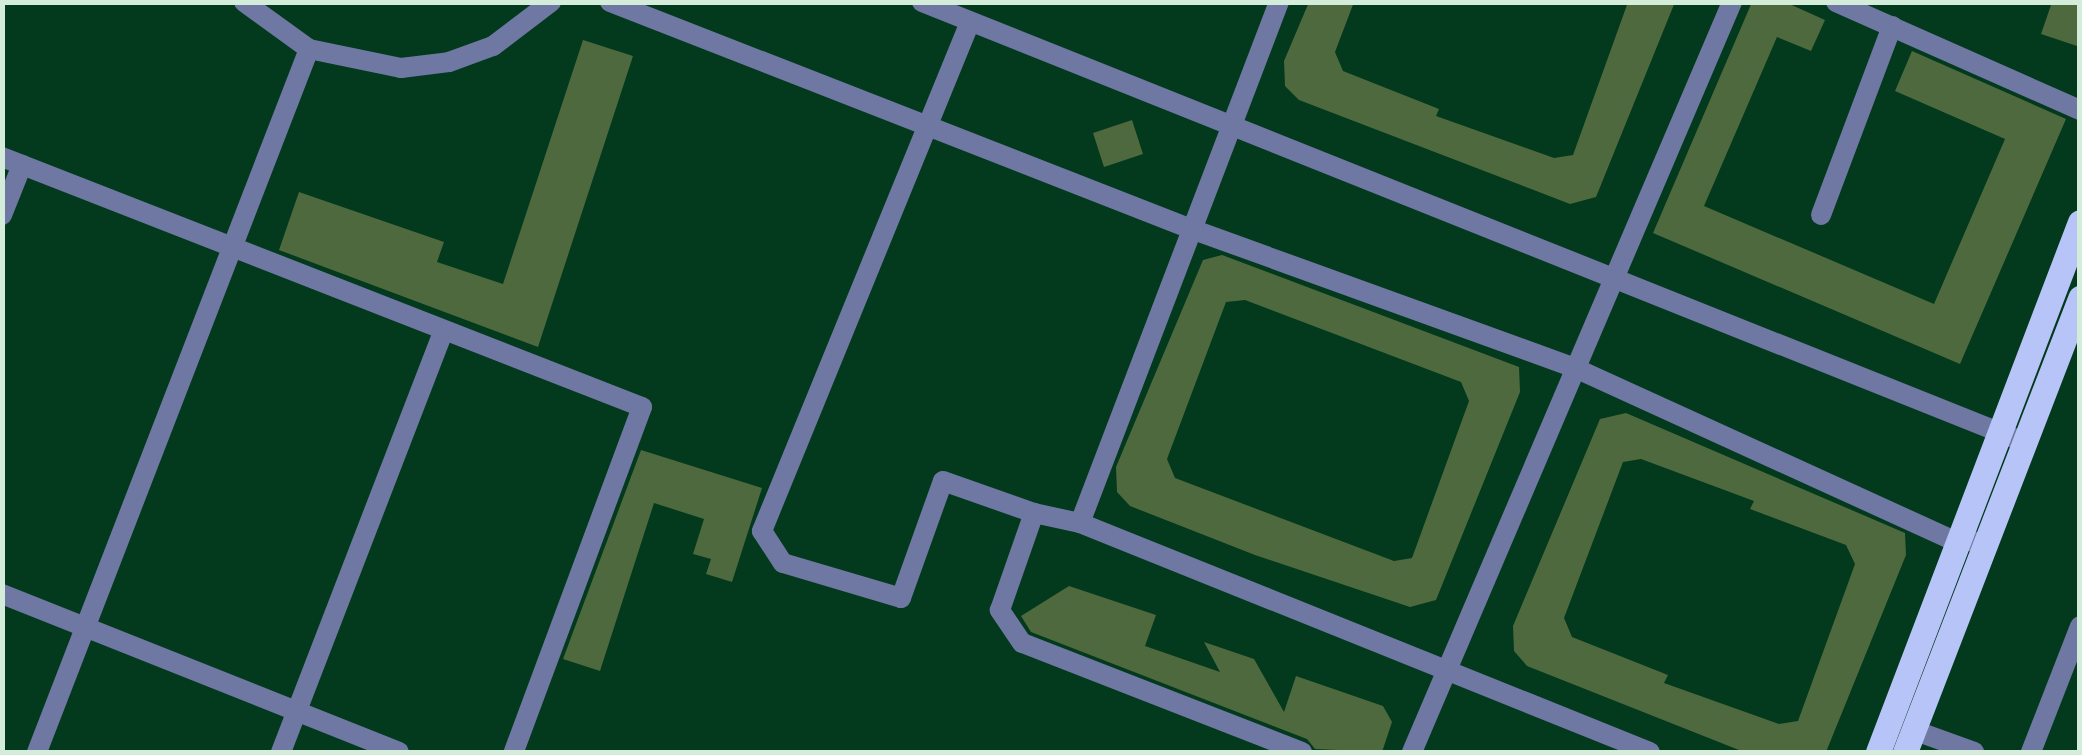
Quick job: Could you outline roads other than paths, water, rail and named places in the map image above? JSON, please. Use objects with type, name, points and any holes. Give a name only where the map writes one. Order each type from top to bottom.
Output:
[{"type":"main road","points":[[1878,752],[1994,436],[2080,222]]},
{"type":"main road","points":[[1909,741],[2020,442],[2080,298]]},
{"type":"street","points":[[244,2],[309,49],[354,64],[402,68],[448,62],[494,46],[551,2]]},
{"type":"street","points":[[610,2],[1194,230],[1574,368],[1955,541],[1985,540]]},
{"type":"street","points":[[922,2],[1617,280],[1994,436],[2020,442]]},
{"type":"street","points":[[1080,522],[1279,2]]},
{"type":"street","points":[[1412,752],[1574,368],[1617,280],[1732,2]]},
{"type":"street","points":[[1836,2],[2080,110]]},
{"type":"street","points":[[970,22],[762,530],[783,563],[901,598],[943,481],[1034,513],[1080,522],[1650,752]]},
{"type":"street","points":[[1821,214],[1892,26]]},
{"type":"street","points":[[37,752],[309,49]]},
{"type":"street","points":[[2,215],[12,161],[642,407],[514,752]]},
{"type":"street","points":[[280,752],[444,330]]},
{"type":"street","points":[[1034,513],[1000,610],[1022,643],[1302,752]]},
{"type":"street","points":[[2,594],[399,752]]},
{"type":"street","points":[[2031,752],[2080,626]]},
{"type":"street","points":[[1909,741],[1974,752]]}]
